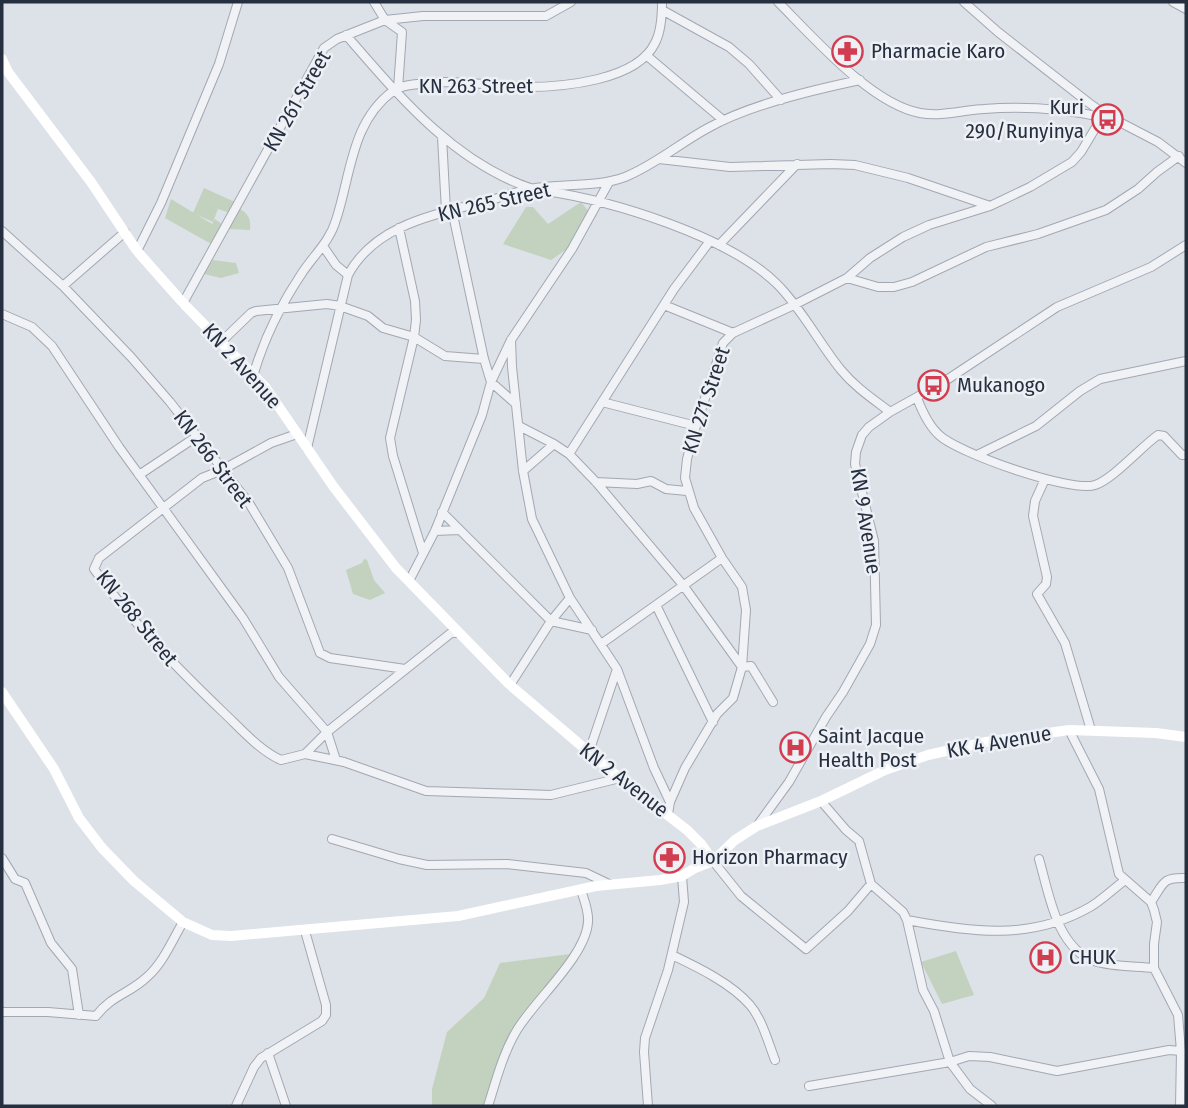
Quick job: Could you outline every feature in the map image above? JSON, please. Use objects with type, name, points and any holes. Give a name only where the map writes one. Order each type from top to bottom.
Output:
[{"type":"main road","name":"KN 2 Avenue","points":[[2,59],[5,72],[91,182],[137,251],[183,303],[254,373],[396,568],[510,685],[620,778],[668,814],[701,844],[713,861]]},
{"type":"main road","points":[[2,692],[33,734],[79,818],[94,838],[134,881],[183,922],[212,934],[231,936],[305,931],[458,916],[609,884],[682,876],[713,861]]},
{"type":"main road","name":"KK 4 Avenue","points":[[713,861],[735,840],[757,826],[821,801],[885,770],[928,755],[986,742],[1069,730],[1186,737]]},
{"type":"street","points":[[137,251],[167,191],[215,76],[238,2]]},
{"type":"street","points":[[374,2],[385,20],[397,27],[404,38],[396,89]]},
{"type":"street","name":"KN 261 Street","points":[[183,303],[324,48],[346,35],[385,20],[423,16],[546,16],[571,2]]},
{"type":"street","points":[[778,2],[860,80],[897,105],[920,113],[943,114],[1010,108],[1104,116]]},
{"type":"street","points":[[965,2],[998,32],[1104,116],[1143,134],[1186,163]]},
{"type":"street","points":[[1173,2],[1186,9]]},
{"type":"street","points":[[723,120],[646,55],[656,41],[662,6],[729,47],[749,64],[782,100]]},
{"type":"street","points":[[346,35],[442,137],[500,174],[531,189],[599,203],[715,243],[742,256],[779,286],[843,372],[890,412]]},
{"type":"street","name":"KN 263 Street","points":[[254,373],[261,350],[282,308],[337,220],[358,138],[373,112],[396,89],[444,82],[525,87],[564,84],[623,72],[646,55]]},
{"type":"street","name":"KN 265 Street","points":[[307,448],[348,275],[358,258],[399,228],[449,211],[531,189],[609,182],[640,171],[723,120],[782,100],[860,80]]},
{"type":"street","name":"KN 271 Street","points":[[668,814],[670,802],[685,768],[717,714],[733,698],[741,667],[745,602],[742,587],[694,508],[685,478],[696,426],[723,342],[733,333],[847,278],[870,258],[903,237],[929,225],[990,206],[1030,187],[1072,162],[1104,116]]},
{"type":"street","points":[[442,137],[449,211],[484,359],[491,382],[516,404]]},
{"type":"street","points":[[847,278],[878,287],[912,282],[986,247],[1038,234],[1106,211],[1179,156]]},
{"type":"street","points":[[659,159],[721,166],[855,165],[908,178],[990,206]]},
{"type":"street","points":[[569,454],[664,305],[715,243],[797,164]]},
{"type":"street","points":[[409,580],[435,531],[482,415],[491,382],[511,340],[572,249],[609,182]]},
{"type":"street","points":[[399,228],[415,301],[416,320],[390,438],[423,553]]},
{"type":"street","name":"KN 266 Street","points":[[2,232],[63,286],[131,357],[170,402],[248,503],[288,568],[320,653],[330,658],[405,669]]},
{"type":"street","points":[[63,286],[125,232]]},
{"type":"street","name":"KN 9 Avenue","points":[[757,826],[789,782],[870,644],[876,625],[873,541],[858,481],[856,452],[862,435],[890,412],[917,398],[1057,307],[1151,267],[1186,245]]},
{"type":"street","points":[[323,246],[336,265],[348,275]]},
{"type":"street","points":[[222,341],[251,313],[327,304],[368,316],[383,328],[414,337],[445,356],[484,359]]},
{"type":"street","points":[[664,305],[733,333]]},
{"type":"street","points":[[2,314],[32,327],[52,346],[139,475],[243,618],[279,677],[327,732],[335,760]]},
{"type":"street","points":[[511,340],[523,471],[532,519],[570,598],[617,670],[654,768],[670,802]]},
{"type":"street","points":[[977,455],[1036,426],[1080,391],[1100,379],[1186,361]]},
{"type":"street","points":[[917,398],[927,421],[950,443],[1045,479],[1079,487],[1099,484],[1158,435],[1164,436],[1182,455],[1186,455]]},
{"type":"street","points":[[602,402],[696,426]]},
{"type":"street","points":[[519,426],[569,454],[596,482],[683,585],[741,667],[751,666],[757,673],[774,702]]},
{"type":"street","name":"KN 268 Street","points":[[298,433],[271,443],[202,478],[99,558],[94,569],[178,669],[242,730],[281,760],[305,754]]},
{"type":"street","points":[[139,475],[195,437]]},
{"type":"street","points":[[523,471],[554,444]]},
{"type":"street","points":[[1045,479],[1035,501],[1033,516],[1047,577],[1046,584],[1037,594],[1065,643],[1091,730]]},
{"type":"street","points":[[596,482],[637,484],[654,481],[666,489],[687,491]]},
{"type":"street","points":[[442,512],[551,621],[592,630]]},
{"type":"street","points":[[435,531],[459,530]]},
{"type":"street","points":[[601,644],[722,558]]},
{"type":"street","points":[[510,685],[551,621],[570,598]]},
{"type":"street","points":[[656,605],[713,722]]},
{"type":"street","points":[[305,754],[327,732],[405,669],[451,633],[459,633]]},
{"type":"street","points":[[589,752],[617,670]]},
{"type":"street","points":[[1069,730],[1098,789],[1119,874],[1151,902],[1157,922],[1154,968],[1182,1014],[1180,1106]]},
{"type":"street","points":[[305,754],[335,760],[426,791],[551,795],[620,778]]},
{"type":"street","points":[[821,801],[859,841],[871,884],[903,912],[923,990],[934,1011],[950,1062],[970,1089],[992,1106]]},
{"type":"street","points":[[332,839],[427,865],[507,864],[586,873],[609,884]]},
{"type":"street","points":[[2,858],[15,879],[25,883],[51,943],[72,969],[79,1016]]},
{"type":"street","points":[[1039,859],[1058,922],[1081,953],[1095,961],[1154,968]]},
{"type":"street","points":[[713,861],[741,895],[806,949],[848,911],[871,884]]},
{"type":"street","points":[[648,1106],[645,1038],[672,955],[684,902],[682,876]]},
{"type":"street","points":[[1151,902],[1166,880],[1171,877],[1186,878]]},
{"type":"street","points":[[907,920],[988,932],[1040,926],[1058,922],[1091,906],[1124,881]]},
{"type":"street","points":[[488,1106],[517,1030],[570,961],[586,934],[587,913],[581,890]]},
{"type":"street","points":[[2,1012],[96,1016],[105,1004],[145,980],[160,963],[183,922]]},
{"type":"street","points":[[236,1106],[254,1068],[268,1053],[322,1021],[326,1015],[326,1005],[305,931]]},
{"type":"street","points":[[672,955],[710,974],[751,1006],[775,1059]]},
{"type":"street","points":[[809,1086],[950,1062],[969,1056],[990,1056],[1057,1071],[1169,1050],[1181,1051]]},
{"type":"street","points":[[268,1053],[286,1106]]},
{"type":"green space","points":[[204,188],[235,202],[230,213],[218,209],[213,222],[193,213]]},
{"type":"green space","points":[[171,199],[212,224],[215,219],[223,225],[213,245],[165,218]]},
{"type":"green space","points":[[581,202],[589,212],[567,249],[551,260],[503,244],[526,207],[533,207],[548,224]]},
{"type":"green space","points":[[240,209],[249,218],[250,230],[229,229]]},
{"type":"green space","points":[[213,260],[236,263],[239,273],[221,278],[204,274]]},
{"type":"green space","points":[[364,559],[367,560],[374,580],[385,593],[370,600],[353,594],[346,570],[362,563]]},
{"type":"green space","points":[[956,951],[974,995],[942,1004],[921,962]]},
{"type":"green space","points":[[570,954],[531,1012],[514,1027],[501,1056],[485,1106],[432,1106],[432,1089],[447,1032],[484,998],[500,963]]},
{"type":"place","name":"Pharmacie Karo","points":[[848,51]]},
{"type":"place","name":"Kuri 290/Runyinya","points":[[1107,119]]},
{"type":"place","name":"Mukanogo","points":[[934,385]]},
{"type":"place","name":"Saint Jacque Health Post","points":[[795,748]]},
{"type":"place","name":"Horizon Pharmacy","points":[[669,857]]},
{"type":"place","name":"CHUK","points":[[1046,957]]}]
